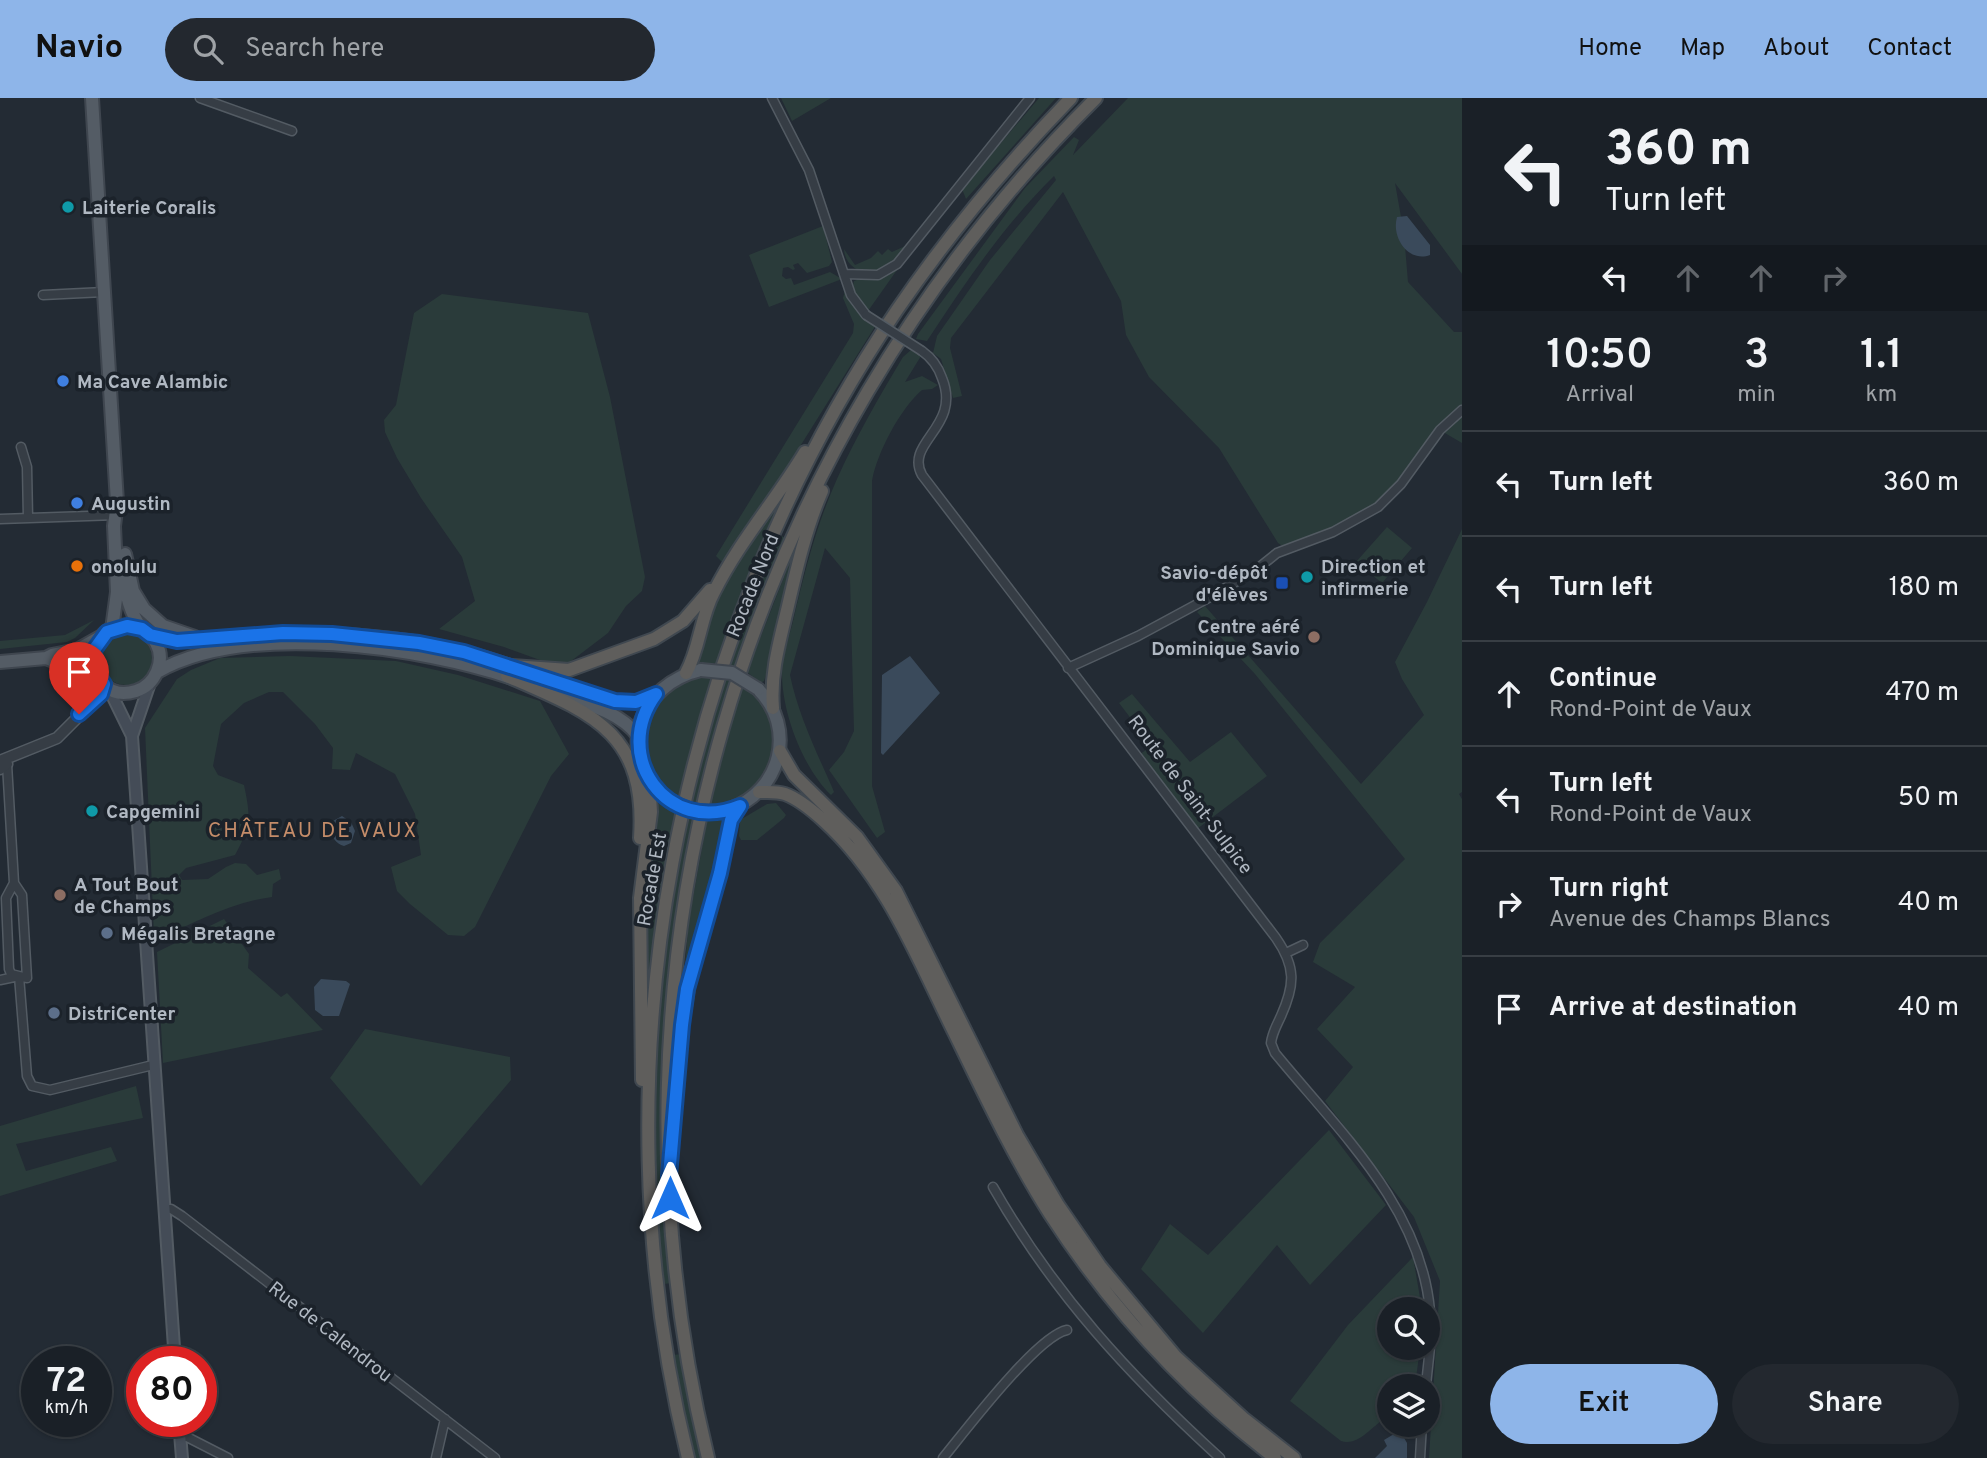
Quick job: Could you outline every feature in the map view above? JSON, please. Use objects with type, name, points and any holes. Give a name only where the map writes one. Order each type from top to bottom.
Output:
[{"type":"highway","points":[[510,671],[569,670],[654,639],[683,621],[722,576],[790,477],[840,394],[946,241],[1008,165],[1071,98]]},
{"type":"highway","name":"Rocade Nord","points":[[669,1176],[670,1057],[680,938],[700,817],[743,659],[773,580],[847,427],[911,321],[992,213],[1065,129],[1096,98]]},
{"type":"highway","points":[[773,708],[774,671],[811,517],[842,449],[911,321]]},
{"type":"highway","name":"Rocade Est","points":[[688,1458],[662,1317],[653,1237],[650,1176],[649,1082],[657,972],[671,868],[698,749],[731,642],[773,535],[819,440],[875,343]]},
{"type":"highway","points":[[686,673],[703,617],[722,576]]},
{"type":"highway","points":[[510,671],[595,719],[612,735],[628,757],[637,779],[642,808],[638,878],[643,1135],[650,1176]]},
{"type":"highway","points":[[780,751],[794,775],[857,838],[896,891],[1017,1135],[1058,1205],[1100,1266],[1176,1357],[1242,1418],[1294,1458]]},
{"type":"highway","points":[[640,898],[651,812],[649,780]]},
{"type":"highway","points":[[759,792],[782,793],[796,799],[834,830],[862,862],[898,916],[1007,1141],[1049,1213],[1107,1294],[1170,1366],[1219,1412],[1275,1458]]},
{"type":"highway","points":[[708,1458],[694,1394],[678,1295],[669,1176],[687,989],[720,873],[731,820],[740,806]]},
{"type":"main road","points":[[92,98],[117,515],[114,526],[117,592],[107,632],[97,643],[93,657],[95,670],[132,736]]},
{"type":"main road","points":[[117,515],[122,526],[133,591],[144,609],[163,626],[198,639]]},
{"type":"main road","points":[[125,554],[123,561],[127,595],[146,632],[158,648],[159,664],[132,736],[174,1346]]},
{"type":"main road","points":[[0,662],[46,658],[77,650],[107,632],[127,626],[177,641],[283,633],[363,636],[464,652],[588,705],[619,720],[638,736]]},
{"type":"main road","points":[[46,658],[130,692],[144,688],[153,677],[179,660],[205,652],[244,646],[330,645],[412,653],[510,671],[615,701],[636,702],[656,694]]},
{"type":"main road","points":[[701,670],[732,673],[758,689],[773,708],[780,729],[780,751],[775,769],[759,792],[740,806],[709,813],[692,811],[677,805],[662,795],[649,780],[640,760],[638,736],[643,714],[668,682],[686,673],[701,670]]},
{"type":"main road","points":[[180,1437],[182,1458]]},
{"type":"street","points":[[200,98],[292,131]]},
{"type":"street","name":"Route de Saint-Sulpice","points":[[772,98],[809,170],[851,295],[866,315],[922,351],[938,368],[947,399],[940,423],[918,457],[918,468],[1286,953],[1290,961],[1292,981],[1283,1012],[1271,1038],[1273,1048],[1360,1157],[1408,1227],[1422,1262],[1431,1314],[1427,1374]]},
{"type":"street","points":[[845,274],[878,275],[897,264],[1030,98]]},
{"type":"street","points":[[43,295],[104,292]]},
{"type":"street","points":[[1068,668],[1138,636],[1212,596],[1278,553],[1333,532],[1378,507],[1401,484],[1440,430],[1462,410]]},
{"type":"street","points":[[21,447],[27,467],[28,518]]},
{"type":"street","points":[[0,519],[117,515]]},
{"type":"street","points":[[104,683],[101,694],[57,738],[3,763],[8,789],[15,883],[22,895],[27,1076],[32,1086],[50,1090],[153,1065]]},
{"type":"street","points":[[0,774],[8,789]]},
{"type":"street","points":[[15,883],[6,898],[9,969],[11,974],[23,977]]},
{"type":"street","points":[[1286,953],[1303,945]]},
{"type":"street","points":[[0,980],[23,977]]},
{"type":"street","points":[[993,1187],[1035,1254],[1095,1333],[1160,1403],[1220,1458]]},
{"type":"street","name":"Rue de Calendrou","points":[[165,1209],[171,1209],[182,1216],[495,1458]]},
{"type":"street","points":[[943,1458],[1044,1343],[1058,1332],[1067,1330]]},
{"type":"street","points":[[436,1458],[445,1419]]},
{"type":"street","points":[[187,1437],[228,1458]]},
{"type":"street","points":[[1420,1458],[1421,1437]]},
{"type":"shaded area","points":[[781,98],[831,98],[792,121]]},
{"type":"shaded area","points":[[1039,98],[1056,98],[966,199],[962,189]]},
{"type":"shaded area","points":[[1128,98],[1462,98],[1462,274],[1395,183],[1404,234],[1408,282],[1454,332],[1462,332],[1462,443],[1438,429],[1402,479],[1368,512],[1345,524],[1284,547],[1278,543],[1219,448],[1149,377],[1126,335],[1121,301],[1063,192],[951,338],[950,348],[962,396],[953,398],[941,359],[933,353],[937,336],[990,260],[1056,180],[1054,176],[1002,234],[927,341],[916,339],[918,334],[1025,188],[1074,137],[1079,140],[1073,155]]},
{"type":"shaded area","points":[[823,226],[832,262],[829,266],[807,273],[798,263],[793,265],[793,270],[783,268],[782,276],[791,278],[794,285],[830,272],[842,279],[769,307],[749,255]]},
{"type":"shaded area","points":[[905,246],[890,266],[873,273],[859,271],[853,267],[845,256],[844,249],[855,265],[871,258],[878,251],[882,255],[888,249],[892,252]]},
{"type":"shaded area","points":[[902,263],[868,311],[855,293],[854,281]]},
{"type":"shaded area","points":[[845,291],[854,305],[876,325],[789,464],[722,562],[716,556],[853,333],[854,324],[843,298]]},
{"type":"shaded area","points":[[442,294],[588,313],[610,397],[645,577],[642,591],[626,606],[608,633],[562,668],[504,647],[439,629],[475,601],[462,557],[397,458],[385,432],[384,420],[396,405],[414,313]]},
{"type":"shaded area","points":[[911,350],[921,356],[905,382],[922,376],[938,385],[922,390],[906,408],[884,445],[872,481],[872,786],[885,832],[877,838],[829,770],[844,752],[854,731],[850,578],[825,548],[790,675],[803,718],[834,792],[831,795],[812,770],[796,739],[786,706],[782,667],[807,564],[830,496],[868,417],[903,357]]},
{"type":"shaded area","points":[[774,506],[777,508],[737,603],[716,663],[699,663],[697,660],[716,596]]},
{"type":"shaded area","points":[[1387,527],[1412,548],[1382,583],[1356,562]]},
{"type":"shaded area","points":[[1462,529],[1462,792],[1459,794],[1462,799],[1462,1458],[1429,1458],[1430,1437],[1440,1437],[1440,1374],[1434,1374],[1435,1360],[1440,1360],[1440,1281],[1414,1217],[1325,1101],[1353,1067],[1317,1029],[1355,987],[1313,962],[1320,943],[1405,859],[1255,674],[1197,612],[1205,606],[1361,784],[1424,715],[1395,662]]},
{"type":"shaded area","points":[[801,533],[770,664],[761,683],[747,672]]},
{"type":"shaded area","points":[[779,535],[786,538],[759,601],[736,667],[728,665]]},
{"type":"shaded area","points":[[94,620],[67,642],[0,649],[0,641],[65,635]]},
{"type":"shaded area","points":[[126,633],[145,640],[152,659],[145,678],[126,685],[107,678],[100,659],[107,640]]},
{"type":"shaded area","points":[[290,656],[396,661],[458,675],[540,701],[569,754],[551,776],[475,927],[464,936],[448,935],[397,891],[391,867],[421,855],[415,814],[395,774],[356,753],[350,770],[332,769],[333,748],[315,724],[283,692],[269,692],[244,703],[221,724],[213,766],[218,775],[244,785],[248,806],[247,828],[235,855],[186,868],[179,875],[182,880],[208,879],[235,863],[246,864],[257,875],[279,869],[281,879],[273,884],[272,897],[228,908],[160,938],[154,935],[145,728],[177,679],[191,670],[220,658]]},
{"type":"shaded area","points":[[712,676],[678,797],[666,789],[649,767],[643,741],[645,727],[650,714],[671,689],[689,680]]},
{"type":"shaded area","points":[[724,678],[731,680],[697,805],[690,803]]},
{"type":"shaded area","points":[[742,685],[758,696],[772,721],[774,734],[771,760],[759,783],[746,795],[731,802],[710,805]]},
{"type":"shaded area","points":[[1132,694],[1190,762],[1231,732],[1267,776],[1197,829],[1140,754],[1152,746],[1119,703]]},
{"type":"shaded area","points":[[660,803],[675,812],[659,898],[645,1019],[643,914],[656,805]]},
{"type":"shaded area","points":[[776,803],[786,815],[784,818],[757,840],[741,840],[740,820],[767,804]]},
{"type":"shaded area","points":[[687,817],[694,818],[676,934],[666,1050],[665,1166],[672,1283],[664,1284],[655,1156],[655,1060],[659,1001]]},
{"type":"shaded area","points":[[723,818],[722,844],[681,1009],[689,920],[707,820]]},
{"type":"shaded area","points":[[224,919],[249,954],[248,968],[281,997],[287,993],[323,1030],[163,1063],[157,952]]},
{"type":"shaded area","points":[[365,1029],[510,1057],[511,1080],[421,1186],[330,1078]]},
{"type":"shaded area","points":[[136,1086],[143,1118],[16,1144],[26,1171],[111,1147],[117,1161],[0,1196],[0,1126]]},
{"type":"shaded area","points":[[1329,1130],[1386,1205],[1310,1285],[1277,1245],[1203,1333],[1141,1269],[1170,1224],[1208,1255]]},
{"type":"shaded area","points":[[1413,1257],[1420,1297],[1377,1297],[1377,1360],[1418,1360],[1417,1374],[1377,1374],[1377,1425],[1360,1438],[1348,1442],[1341,1441],[1290,1401],[1348,1325]]},
{"type":"shaded area","points":[[682,1354],[702,1458],[694,1458],[673,1355]]},
{"type":"water","points":[[1407,216],[1430,245],[1430,255],[1415,255],[1403,247],[1397,233],[1397,217]]},
{"type":"water","points":[[910,656],[940,693],[883,755],[882,675]]},
{"type":"water","points":[[342,816],[351,822],[355,831],[351,843],[344,846],[335,840],[331,829],[333,821]]},
{"type":"water","points":[[321,979],[346,981],[350,984],[339,1016],[323,1016],[315,1010],[314,987]]},
{"type":"water","points":[[1389,1437],[1404,1437],[1407,1443],[1407,1458],[1375,1458],[1387,1446],[1384,1440]]},
{"type":"place","name":"Laiterie Coralis","points":[[68,207]]},
{"type":"place","name":"Ma Cave Alambic","points":[[63,381]]},
{"type":"place","name":"Augustin","points":[[77,503]]},
{"type":"place","name":"onolulu","points":[[77,566]]},
{"type":"place","name":"Direction et infirmerie","points":[[1307,577]]},
{"type":"place","name":"Savio-dépôt d'élèves","points":[[1282,583]]},
{"type":"place","name":"Centre aéré Dominique Savio","points":[[1314,637]]},
{"type":"place","name":"Capgemini","points":[[92,811]]},
{"type":"place","name":"A Tout Bout de Champs","points":[[60,895]]},
{"type":"place","name":"Mégalis Bretagne","points":[[107,933]]},
{"type":"place","name":"DistriCenter","points":[[54,1013]]},
{"type":"district","name":"CHÂTEAU DE VAUX","points":[[313,830]]},
{"type":"route","points":[[79,714],[101,694],[104,684],[93,664],[97,643],[109,630],[120,626],[142,629],[165,640],[193,642],[198,639],[283,633],[375,637],[464,652],[622,703],[636,702],[656,694],[643,714],[638,736],[640,760],[649,780],[662,795],[692,811],[709,813],[740,806],[731,820],[724,858],[687,989],[669,1176],[670,1198]]}]
